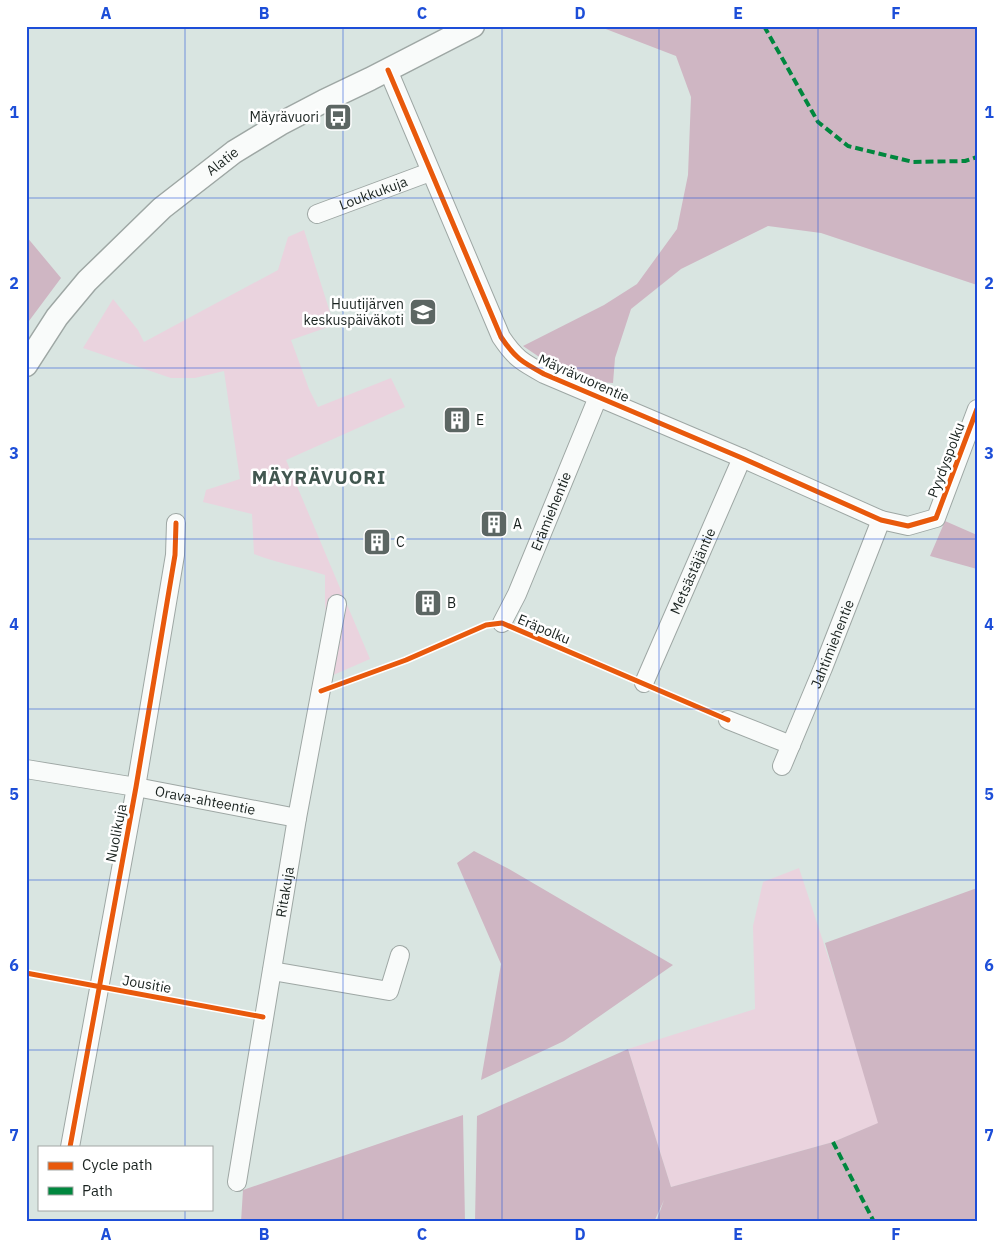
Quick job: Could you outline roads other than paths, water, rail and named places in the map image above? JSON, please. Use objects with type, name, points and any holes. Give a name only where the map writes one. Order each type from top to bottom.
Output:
[{"type":"street","name":"Alatie","points":[[26,365],[57,317],[87,282],[162,208],[234,152],[324,100],[388,70],[463,29]]},
{"type":"street","name":"Mäyrävuorentie","points":[[388,70],[501,337],[514,355],[544,374],[742,458],[881,520],[908,526],[936,518]]},
{"type":"street","name":"Loukkukuja","points":[[317,214],[430,172]]},
{"type":"street","name":"Erämiehentie","points":[[502,623],[517,594],[598,397]]},
{"type":"street","name":"Pyydyspolku","points":[[936,518],[977,409]]},
{"type":"street","name":"Metsästäjäntie","points":[[644,683],[742,458]]},
{"type":"street","name":"Jahtimiehentie","points":[[782,766],[881,520]]},
{"type":"street","name":"Nuolikuja","points":[[70,1146],[136,787],[175,555],[176,523]]},
{"type":"street","name":"Ritakuja","points":[[237,1182],[297,818],[337,604]]},
{"type":"street","points":[[728,720],[791,745]]},
{"type":"street","name":"Orava-ahteentie","points":[[26,769],[136,787],[297,818]]},
{"type":"street","points":[[272,972],[390,991],[400,955]]},
{"type":"place","name":"Mäyrävuori","points":[[338,117]]},
{"type":"place","name":"Huutijärven keskuspäiväkoti","points":[[423,312]]},
{"type":"place","name":"E","points":[[457,420]]},
{"type":"place","name":"A","points":[[494,524]]},
{"type":"place","name":"C","points":[[377,542]]},
{"type":"place","name":"B","points":[[428,603]]},
{"type":"district","name":"MÄYRÄVUORI","points":[[319,477]]}]
